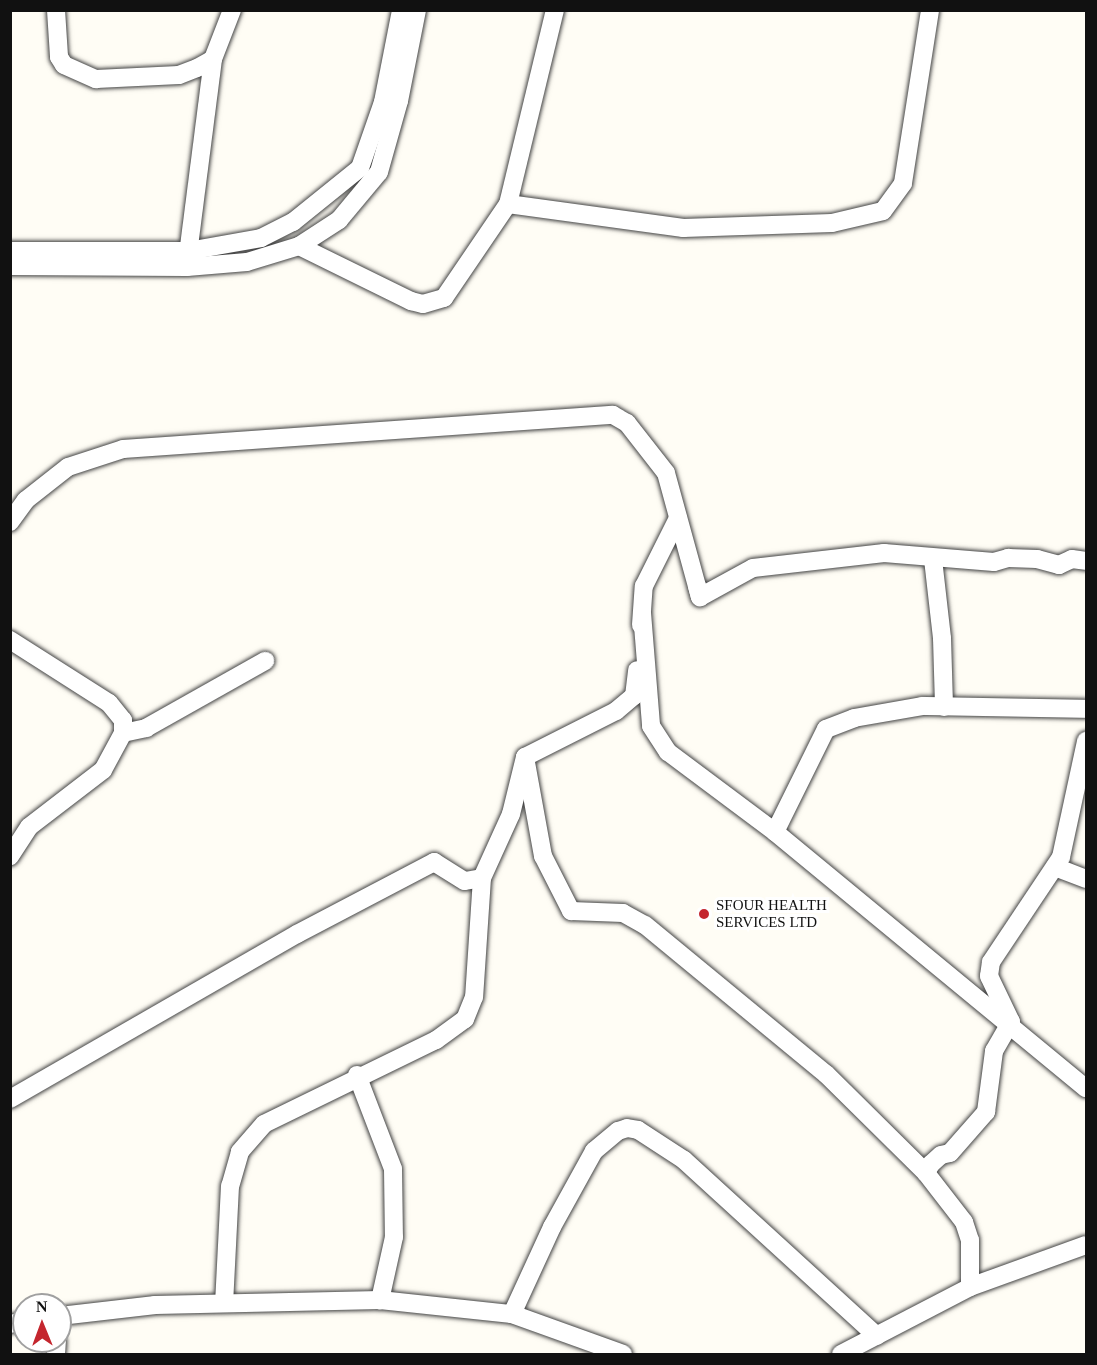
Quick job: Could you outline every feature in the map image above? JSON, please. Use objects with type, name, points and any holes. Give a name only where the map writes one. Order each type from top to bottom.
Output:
[{"type":"street","points":[[56,10],[59,57],[64,66],[88,78],[179,75],[213,59]]},
{"type":"street","points":[[187,259],[213,59],[232,10]]},
{"type":"street","points":[[10,266],[187,259],[261,238],[293,222],[360,168],[383,102],[401,10]]},
{"type":"street","points":[[10,251],[247,262],[299,246],[339,220],[379,172],[399,101],[417,10]]},
{"type":"street","points":[[299,246],[423,304],[444,298],[508,204],[555,10]]},
{"type":"street","points":[[508,204],[683,228],[832,223],[883,211],[903,183],[930,10]]},
{"type":"street","points":[[10,522],[26,500],[68,467],[123,449],[613,415],[627,423],[666,473],[700,597]]},
{"type":"street","points":[[224,1303],[230,1186],[240,1152],[264,1124],[357,1076],[436,1040],[465,1019],[474,997],[482,878],[511,814],[525,757],[593,719],[616,711],[634,696],[644,586],[678,518],[700,597]]},
{"type":"street","points":[[700,597],[753,568],[884,553],[933,559],[994,562],[1008,558],[1037,559],[1059,565],[1072,559],[1086,561]]},
{"type":"street","points":[[933,559],[942,638],[944,707]]},
{"type":"street","points":[[642,614],[651,726],[668,752],[775,832],[1011,1022],[1086,1088]]},
{"type":"street","points":[[10,639],[109,703],[123,720],[123,733],[103,770],[29,827],[10,856]]},
{"type":"street","points":[[123,733],[146,728],[265,661]]},
{"type":"street","points":[[775,832],[826,729],[854,718],[944,707],[1086,710]]},
{"type":"street","points":[[1011,1022],[989,976],[991,962],[1055,867],[1066,837],[1086,741]]},
{"type":"street","points":[[525,757],[543,856],[571,910],[623,913],[645,925],[826,1074],[926,1173],[964,1222],[970,1240],[970,1287]]},
{"type":"street","points":[[10,1099],[297,934],[434,862],[465,881],[482,878]]},
{"type":"street","points":[[1055,867],[1086,879]]},
{"type":"street","points":[[926,1173],[931,1164],[950,1153],[986,1112],[994,1051],[1011,1022]]},
{"type":"street","points":[[357,1076],[393,1169],[394,1237],[380,1300]]},
{"type":"street","points":[[512,1314],[552,1227],[594,1151],[618,1131],[627,1128],[638,1130],[684,1160],[877,1336]]},
{"type":"street","points":[[841,1354],[970,1287],[1086,1245]]},
{"type":"street","points":[[72,1315],[154,1305],[380,1300],[512,1314],[623,1354]]},
{"type":"place","name":"SFOUR HEALTH SERVICES LTD","points":[[704,914]]}]
